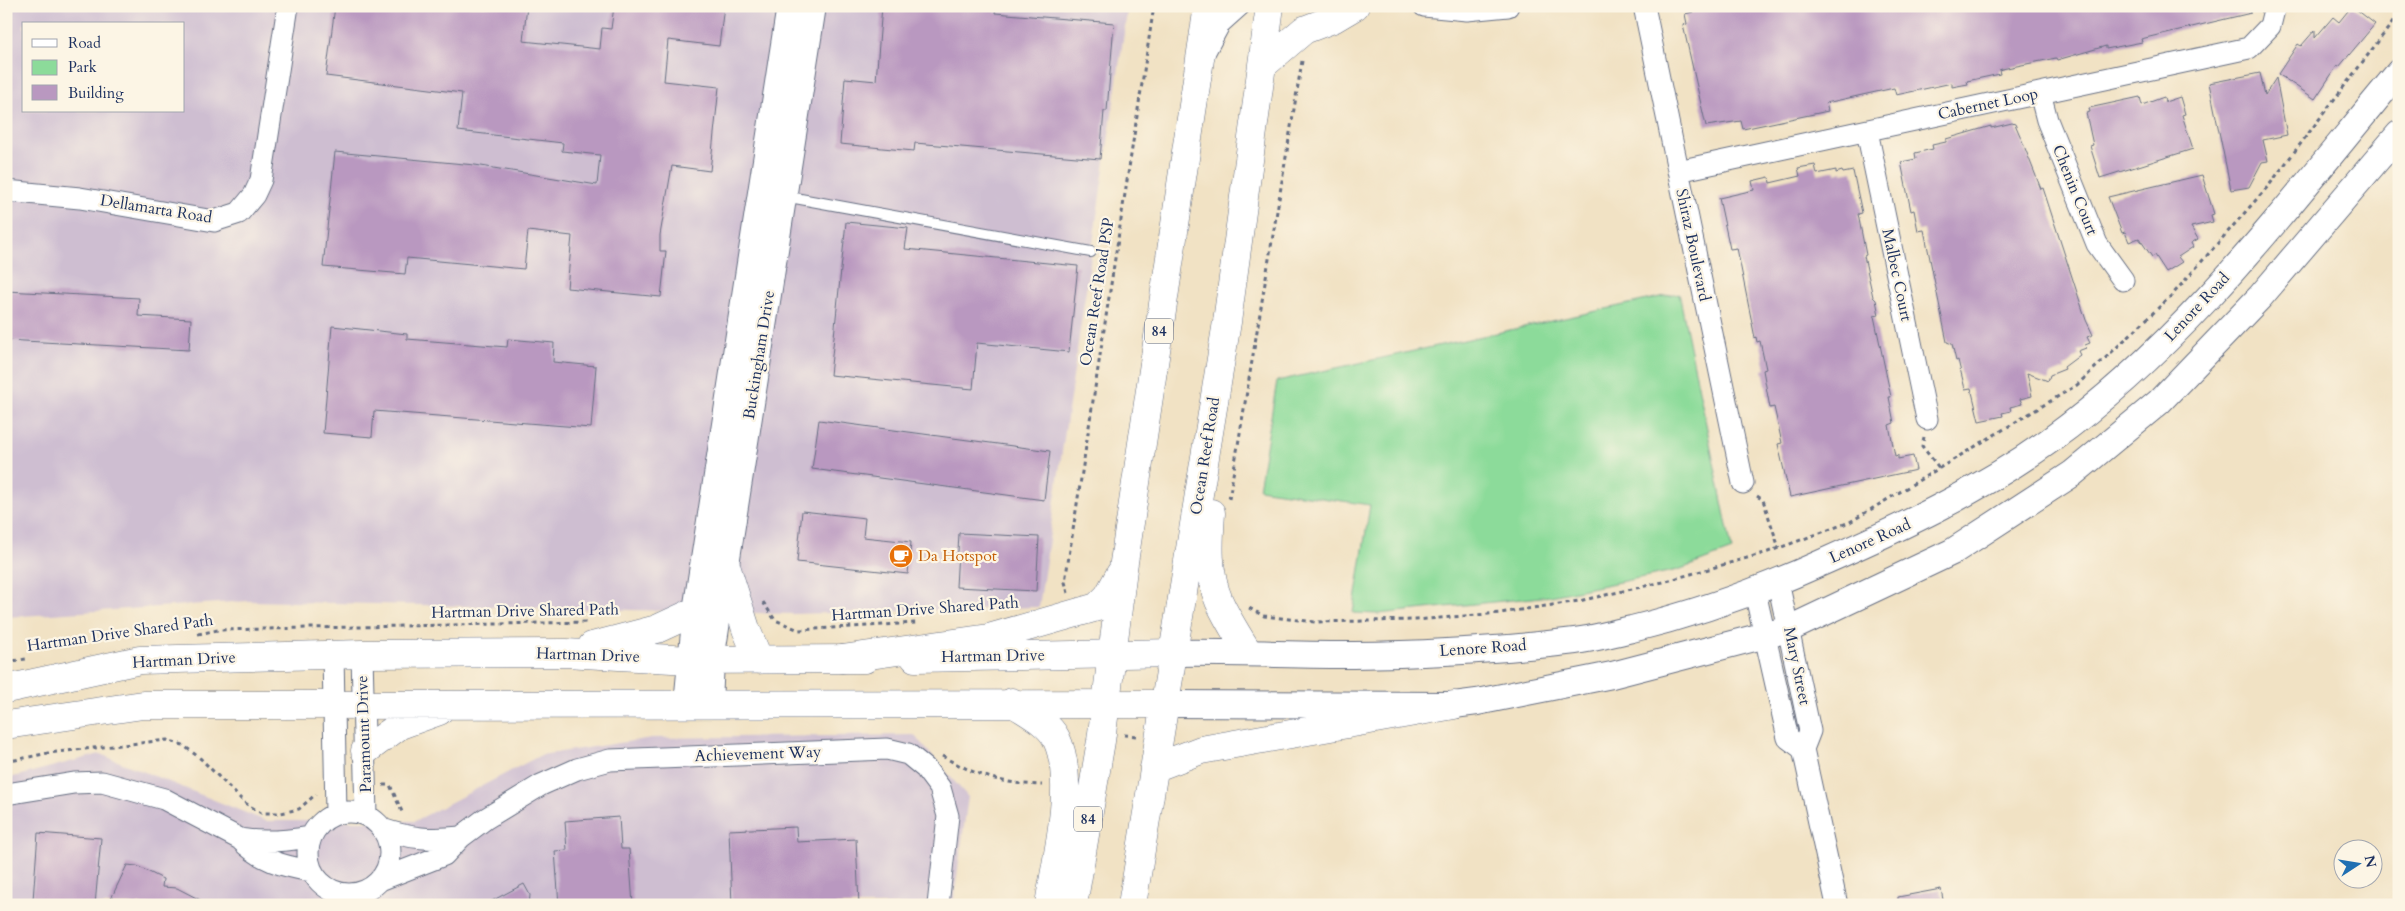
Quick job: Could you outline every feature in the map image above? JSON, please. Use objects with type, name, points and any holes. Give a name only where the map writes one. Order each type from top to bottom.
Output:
[{"type":"main road","name":"84","points":[[1073,905],[1106,704],[1123,569],[1208,6]]},
{"type":"main road","name":"Ocean Reef Road","points":[[1132,905],[1227,322],[1270,6]]},
{"type":"main road","points":[[1262,66],[1304,30],[1333,19],[1355,6]]},
{"type":"main road","points":[[1227,322],[1226,384],[1213,472],[1210,563],[1219,600],[1248,652]]},
{"type":"main road","points":[[726,566],[746,629],[759,660]]},
{"type":"main road","points":[[842,659],[989,638],[1097,607],[1108,596],[1123,569]]},
{"type":"main road","points":[[566,653],[657,629],[696,611]]},
{"type":"main road","name":"Hartman Drive","points":[[6,689],[140,660],[333,654],[566,653],[700,660],[759,660],[1111,656],[1174,653]]},
{"type":"main road","points":[[6,725],[143,705],[1012,702],[1166,704]]},
{"type":"main road","points":[[1012,702],[1045,725],[1056,738],[1063,765],[1064,808],[1049,905]]},
{"type":"main road","points":[[365,751],[400,726],[457,704]]},
{"type":"main road","points":[[1154,768],[1201,750],[1454,705]]},
{"type":"street","name":"Dellamarta Road","points":[[6,191],[80,198],[214,221],[240,213],[254,195],[261,180],[288,6]]},
{"type":"street","name":"Buckingham Drive","points":[[698,704],[700,660],[696,611],[790,6]]},
{"type":"street","name":"Buckingham Drive","points":[[700,660],[726,566],[813,6]]},
{"type":"street","points":[[1200,60],[1220,24],[1239,6]]},
{"type":"street","points":[[1424,6],[1467,10],[1508,6]]},
{"type":"street","name":"Shiraz Boulevard","points":[[1644,6],[1743,483]]},
{"type":"street","name":"Cabernet Loop","points":[[1678,171],[2249,48],[2270,26],[2275,6]]},
{"type":"street","name":"Lenore Road","points":[[1174,653],[1248,652],[1352,655],[1483,650],[1580,641],[1677,618],[1767,587],[1906,525],[1964,496],[2049,441],[2132,374],[2173,335],[2253,246],[2399,72]]},
{"type":"street","name":"Chenin Court","points":[[2040,93],[2047,120],[2097,244],[2123,280]]},
{"type":"street","name":"Malbec Court","points":[[1867,131],[1927,419]]},
{"type":"street","points":[[1166,704],[1454,705],[1612,674],[1778,632],[1952,552],[2072,474],[2159,402],[2260,297],[2399,134]]},
{"type":"street","name":"Mary Street","points":[[1767,587],[1778,632],[1810,731],[1803,749],[1837,905]]},
{"type":"street","name":"Paramount Drive","points":[[333,654],[336,813]]},
{"type":"street","name":"Paramount Drive","points":[[362,654],[366,815]]},
{"type":"street","name":"Achievement Way","points":[[370,892],[444,855],[461,837],[541,785],[577,769],[610,760],[887,749],[908,754],[925,768],[940,788],[948,816],[938,905]]},
{"type":"street","points":[[6,794],[74,783],[102,782],[164,799],[240,838],[254,841],[288,841],[310,838]]},
{"type":"street","points":[[240,838],[253,852],[280,865],[316,878],[335,892],[351,894],[370,892],[388,866],[390,849],[382,829],[366,815],[352,811],[336,813],[320,822],[310,838],[307,856],[316,878],[332,905]]},
{"type":"street","name":"Achievement Way","points":[[382,829],[405,837],[431,840],[461,837]]},
{"type":"lane","points":[[784,196],[1091,252]]},
{"type":"path","name":"Ocean Reef Road PSP","points":[[1065,582],[1154,6]]},
{"type":"path","points":[[1242,604],[1264,616],[1314,622],[1416,620],[1500,613],[1579,601],[1663,582],[1778,548],[1850,522],[2077,385],[2172,295],[2270,184],[2399,14]]},
{"type":"path","points":[[1927,419],[1922,446],[1940,469]]},
{"type":"path","points":[[1743,483],[1763,500],[1778,548]]},
{"type":"path","name":"Hartman Drive Shared Path","points":[[761,600],[774,620],[799,630],[926,622]]},
{"type":"path","name":"Hartman Drive Shared Path","points":[[189,635],[218,630],[595,622]]},
{"type":"path","name":"Hartman Drive Shared Path","points":[[6,662],[35,658]]},
{"type":"path","points":[[6,762],[48,753],[167,740],[183,745],[201,759],[245,803],[261,813],[281,813],[299,809],[315,796],[321,784],[336,784]]},
{"type":"path","points":[[934,752],[984,777],[1013,784],[1049,785]]},
{"type":"path","points":[[366,784],[390,785],[399,809],[408,821]]},
{"type":"shaded area","points":[[6,6],[1128,6],[1039,607],[794,614],[249,601],[6,617]]},
{"type":"shaded area","points":[[914,735],[968,797],[953,905],[6,905],[6,779],[100,754],[266,821],[415,821],[541,755],[652,738]]},
{"type":"green space","points":[[1679,293],[1732,550],[1678,570],[1551,596],[1378,614],[1353,613],[1370,505],[1259,489],[1277,381]]},
{"type":"building","points":[[335,6],[527,6],[523,41],[600,49],[602,28],[611,29],[614,6],[724,6],[719,46],[668,40],[664,81],[719,87],[710,171],[672,166],[660,235],[660,251],[666,251],[661,297],[567,288],[572,236],[528,231],[524,269],[407,258],[405,274],[323,267],[335,152],[475,165],[597,185],[600,155],[562,151],[563,143],[458,131],[462,93],[326,76]]},
{"type":"building","points":[[882,6],[996,6],[995,13],[1114,23],[1107,111],[1104,111],[1100,159],[915,143],[914,151],[840,144],[845,78],[876,81]]},
{"type":"building","points":[[1692,6],[2251,6],[2251,13],[2141,39],[2142,42],[2106,49],[2106,46],[2057,60],[2056,58],[2002,69],[1999,70],[2000,74],[1967,81],[1968,84],[1952,87],[1952,83],[1896,95],[1894,88],[1826,103],[1828,111],[1743,129],[1741,121],[1706,126],[1683,25],[1687,24],[1685,14],[1693,12]]},
{"type":"building","points":[[2352,6],[2375,24],[2339,67],[2337,66],[2315,99],[2278,74],[2298,44],[2301,46],[2315,30],[2315,38],[2333,17],[2339,22]]},
{"type":"building","points":[[2260,73],[2265,95],[2276,78],[2287,135],[2263,140],[2268,161],[2262,162],[2249,187],[2231,190],[2209,83]]},
{"type":"building","points":[[2140,97],[2142,105],[2164,97],[2165,102],[2180,97],[2185,114],[2182,115],[2193,149],[2100,178],[2090,146],[2093,145],[2086,113],[2090,112],[2089,108]]},
{"type":"building","points":[[2015,124],[2041,189],[2043,188],[2086,320],[2093,335],[2087,337],[2090,343],[2085,345],[2086,348],[2078,351],[2080,355],[2064,367],[2065,369],[2050,375],[2048,381],[2027,373],[2032,396],[2020,399],[2022,404],[2010,407],[2011,411],[2002,413],[2003,416],[1979,421],[1971,388],[1965,389],[1952,344],[1947,342],[1924,230],[1918,231],[1914,210],[1911,211],[1901,162],[1916,159],[1915,153],[1933,149],[1932,145],[1946,142],[1946,139],[1991,126],[1991,128]]},
{"type":"building","points":[[1815,165],[1817,174],[1836,170],[1836,173],[1853,171],[1862,213],[1858,214],[1866,255],[1864,256],[1879,315],[1874,316],[1891,397],[1889,397],[1894,423],[1889,425],[1895,456],[1898,455],[1898,459],[1913,456],[1916,470],[1790,497],[1778,444],[1782,443],[1774,407],[1770,408],[1763,370],[1766,369],[1760,341],[1757,342],[1755,338],[1737,248],[1730,249],[1719,198],[1754,190],[1752,181],[1769,177],[1770,183],[1800,176],[1798,168]]},
{"type":"building","points":[[2202,175],[2214,214],[2211,215],[2213,222],[2191,227],[2198,239],[2191,243],[2193,247],[2178,257],[2182,262],[2166,272],[2155,255],[2152,257],[2139,238],[2129,242],[2125,232],[2122,233],[2108,197]]},
{"type":"building","points":[[846,222],[908,228],[905,249],[1078,266],[1069,352],[977,343],[973,389],[830,375]]},
{"type":"building","points":[[6,291],[139,298],[138,316],[191,319],[189,350],[6,340]]},
{"type":"building","points":[[332,326],[407,334],[407,339],[507,347],[508,339],[554,343],[553,362],[596,366],[591,428],[374,411],[372,437],[323,433]]},
{"type":"building","points":[[819,420],[1050,451],[1044,500],[812,469]]},
{"type":"building","points":[[802,511],[865,518],[863,537],[911,542],[908,574],[797,562]]},
{"type":"building","points":[[959,533],[1039,537],[1036,591],[956,587]]},
{"type":"building","points":[[619,817],[621,849],[629,849],[633,905],[559,905],[555,851],[567,850],[565,821]]},
{"type":"building","points":[[796,827],[797,842],[856,839],[859,905],[732,905],[729,830]]},
{"type":"building","points":[[38,833],[101,838],[95,905],[43,905],[33,900]]},
{"type":"building","points":[[127,865],[137,866],[163,879],[162,887],[177,888],[210,905],[108,905]]},
{"type":"building","points":[[524,884],[530,895],[529,905],[484,905]]},
{"type":"building","points":[[1941,889],[1944,905],[1898,905],[1898,897]]},
{"type":"place","name":"Da Hotspot","points":[[901,556]]}]
